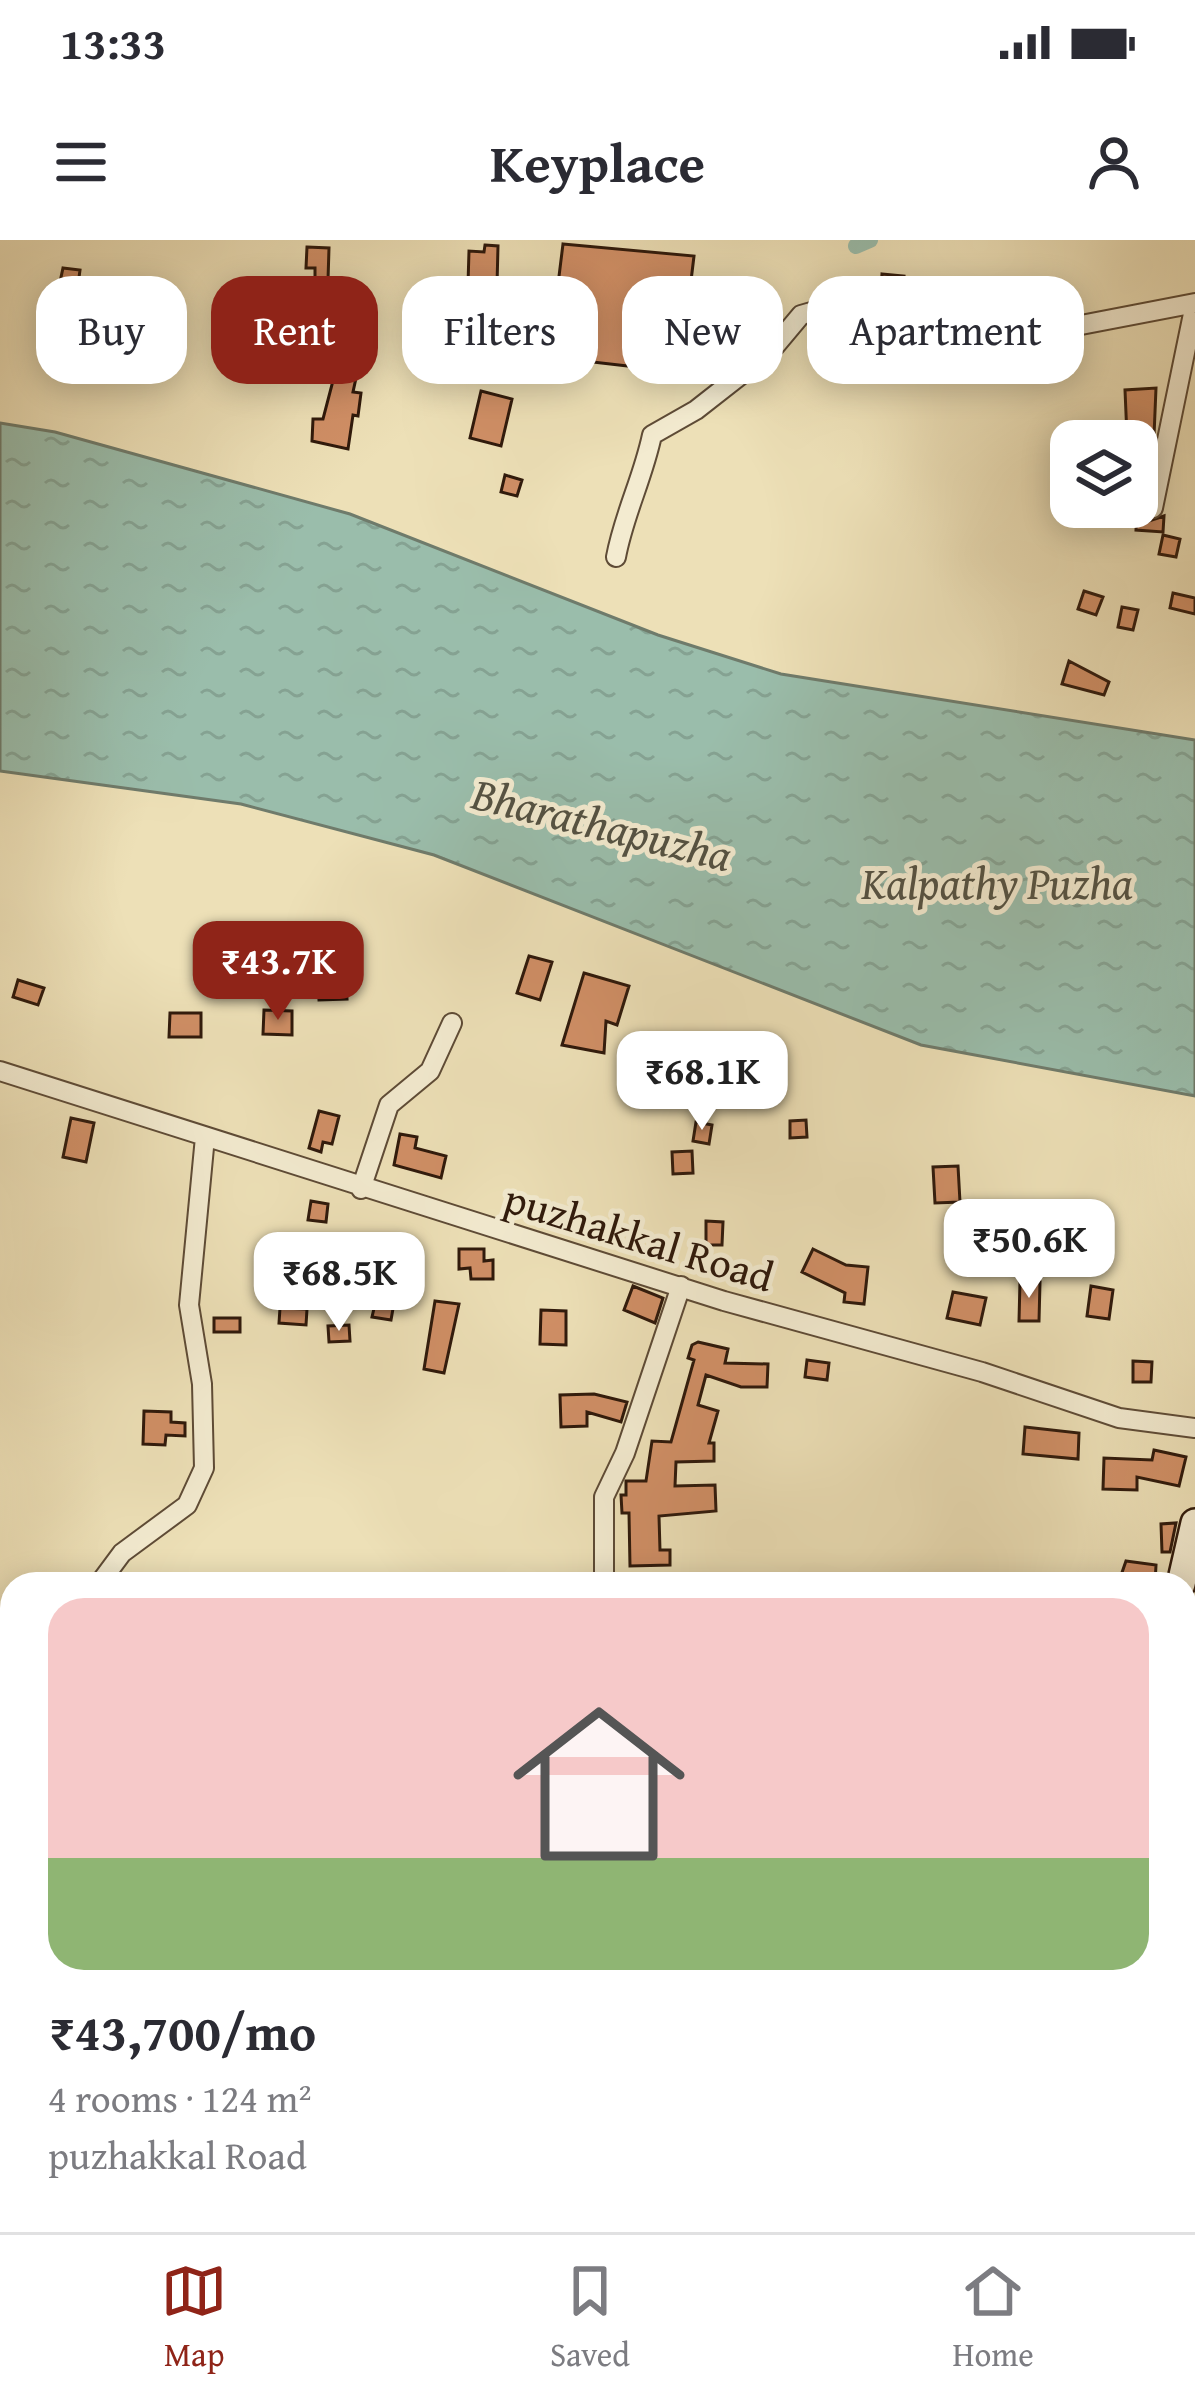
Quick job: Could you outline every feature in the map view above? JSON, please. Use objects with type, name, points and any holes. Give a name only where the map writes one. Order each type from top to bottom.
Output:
[{"type":"street","points":[[616,557],[623,516],[641,489],[652,434],[696,410],[770,352],[801,315],[839,304],[886,317],[1081,325],[1195,304],[1158,488]]},
{"type":"street","points":[[361,1189],[388,1105],[430,1071],[452,1023]]},
{"type":"street","name":"puzhakkal Road","points":[[0,1071],[361,1189],[1119,1418],[1195,1428]]},
{"type":"street","points":[[108,1572],[122,1553],[187,1505],[204,1468],[202,1384],[189,1305],[205,1137]]},
{"type":"street","points":[[604,1572],[604,1498],[625,1453],[681,1286]]},
{"type":"street","points":[[1188,1568],[1195,1523]]},
{"type":"water","name":"Kalpathy Puzha","points":[[0,423],[55,432],[350,514],[658,635],[781,674],[1195,740],[1195,1096],[921,1045],[434,855],[241,804],[0,771]]},
{"type":"building","points":[[563,244],[694,256],[692,276],[622,276],[622,365],[598,363],[598,276],[559,276]]},
{"type":"building","points":[[485,245],[498,246],[497,276],[468,276],[469,251],[484,252]]},
{"type":"building","points":[[307,247],[329,248],[328,276],[315,276],[315,268],[306,268]]},
{"type":"building","points":[[63,268],[80,270],[79,276],[61,276]]},
{"type":"building","points":[[332,384],[355,384],[353,392],[361,393],[348,449],[312,441],[313,419],[323,419]]},
{"type":"building","points":[[1156,388],[1155,420],[1126,420],[1125,390]]},
{"type":"building","points":[[481,391],[512,399],[501,446],[470,438]]},
{"type":"building","points":[[505,475],[522,480],[517,496],[501,492]]},
{"type":"building","points":[[1164,516],[1163,532],[1136,530],[1158,528],[1158,518]]},
{"type":"building","points":[[1163,535],[1180,539],[1176,557],[1159,554]]},
{"type":"building","points":[[1084,591],[1103,597],[1096,615],[1078,609]]},
{"type":"building","points":[[1173,593],[1195,598],[1195,614],[1170,608]]},
{"type":"building","points":[[1122,607],[1138,610],[1133,630],[1118,627]]},
{"type":"building","points":[[1069,661],[1109,682],[1104,695],[1062,684]]},
{"type":"building","points":[[529,956],[552,962],[540,1000],[517,993]]},
{"type":"building","points":[[584,973],[629,986],[617,1025],[606,1021],[604,1053],[562,1045]]},
{"type":"building","points":[[18,980],[44,988],[38,1005],[13,997]]},
{"type":"building","points":[[346,984],[347,999],[319,1000],[318,985]]},
{"type":"building","points":[[264,1010],[292,1011],[292,1035],[263,1034]]},
{"type":"building","points":[[170,1013],[201,1013],[201,1037],[169,1037]]},
{"type":"building","points":[[319,1111],[339,1116],[332,1144],[323,1142],[321,1152],[309,1148]]},
{"type":"building","points":[[71,1118],[94,1123],[86,1162],[63,1157]]},
{"type":"building","points":[[806,1120],[807,1137],[790,1138],[790,1121]]},
{"type":"building","points":[[696,1122],[712,1125],[709,1144],[693,1141]]},
{"type":"building","points":[[400,1134],[417,1137],[415,1148],[446,1156],[441,1178],[394,1165]]},
{"type":"building","points":[[692,1151],[693,1173],[673,1174],[672,1152]]},
{"type":"building","points":[[958,1166],[960,1202],[935,1203],[933,1167]]},
{"type":"building","points":[[311,1201],[328,1204],[326,1222],[308,1220]]},
{"type":"building","points":[[706,1221],[723,1222],[722,1245],[706,1245]]},
{"type":"building","points":[[459,1249],[484,1249],[484,1261],[493,1260],[493,1279],[471,1279],[470,1268],[459,1269]]},
{"type":"building","points":[[813,1249],[846,1265],[868,1267],[864,1304],[844,1302],[845,1293],[802,1272]]},
{"type":"building","points":[[1020,1281],[1040,1282],[1039,1321],[1019,1321]]},
{"type":"building","points":[[633,1286],[663,1298],[655,1323],[624,1310]]},
{"type":"building","points":[[1091,1286],[1113,1290],[1109,1319],[1087,1316]]},
{"type":"building","points":[[953,1292],[986,1298],[980,1325],[947,1318]]},
{"type":"building","points":[[376,1300],[394,1303],[391,1320],[372,1317]]},
{"type":"building","points":[[435,1301],[459,1304],[444,1373],[424,1369]]},
{"type":"building","points":[[280,1308],[307,1309],[306,1325],[279,1323]]},
{"type":"building","points":[[541,1310],[566,1311],[566,1345],[540,1344]]},
{"type":"building","points":[[214,1318],[240,1318],[240,1332],[214,1332]]},
{"type":"building","points":[[349,1325],[350,1341],[329,1342],[328,1326]]},
{"type":"building","points":[[698,1342],[728,1349],[725,1363],[768,1364],[767,1387],[741,1387],[706,1375],[698,1405],[718,1411],[709,1443],[714,1443],[714,1461],[676,1462],[675,1486],[715,1485],[716,1511],[659,1516],[660,1550],[670,1550],[670,1565],[630,1566],[629,1513],[622,1513],[621,1495],[626,1495],[626,1481],[646,1481],[652,1441],[671,1442],[694,1360],[688,1358]]},
{"type":"building","points":[[807,1360],[829,1363],[827,1380],[805,1377]]},
{"type":"building","points":[[1133,1361],[1152,1362],[1151,1382],[1133,1382]]},
{"type":"building","points":[[594,1394],[627,1402],[621,1422],[587,1412],[587,1426],[561,1427],[560,1395]]},
{"type":"building","points":[[144,1411],[171,1412],[171,1422],[185,1423],[185,1436],[166,1435],[165,1445],[143,1444]]},
{"type":"building","points":[[1025,1427],[1079,1433],[1078,1459],[1023,1454]]},
{"type":"building","points":[[1154,1450],[1186,1457],[1179,1486],[1137,1477],[1137,1490],[1103,1489],[1104,1458],[1152,1460]]},
{"type":"building","points":[[1176,1523],[1170,1552],[1162,1552],[1161,1524]]},
{"type":"building","points":[[1126,1561],[1156,1565],[1156,1572],[1122,1572]]},
{"type":"waterway","points":[[856,246],[870,240]]},
{"type":"water label","name":"Bharathapuzha","points":[[602,824]]}]
